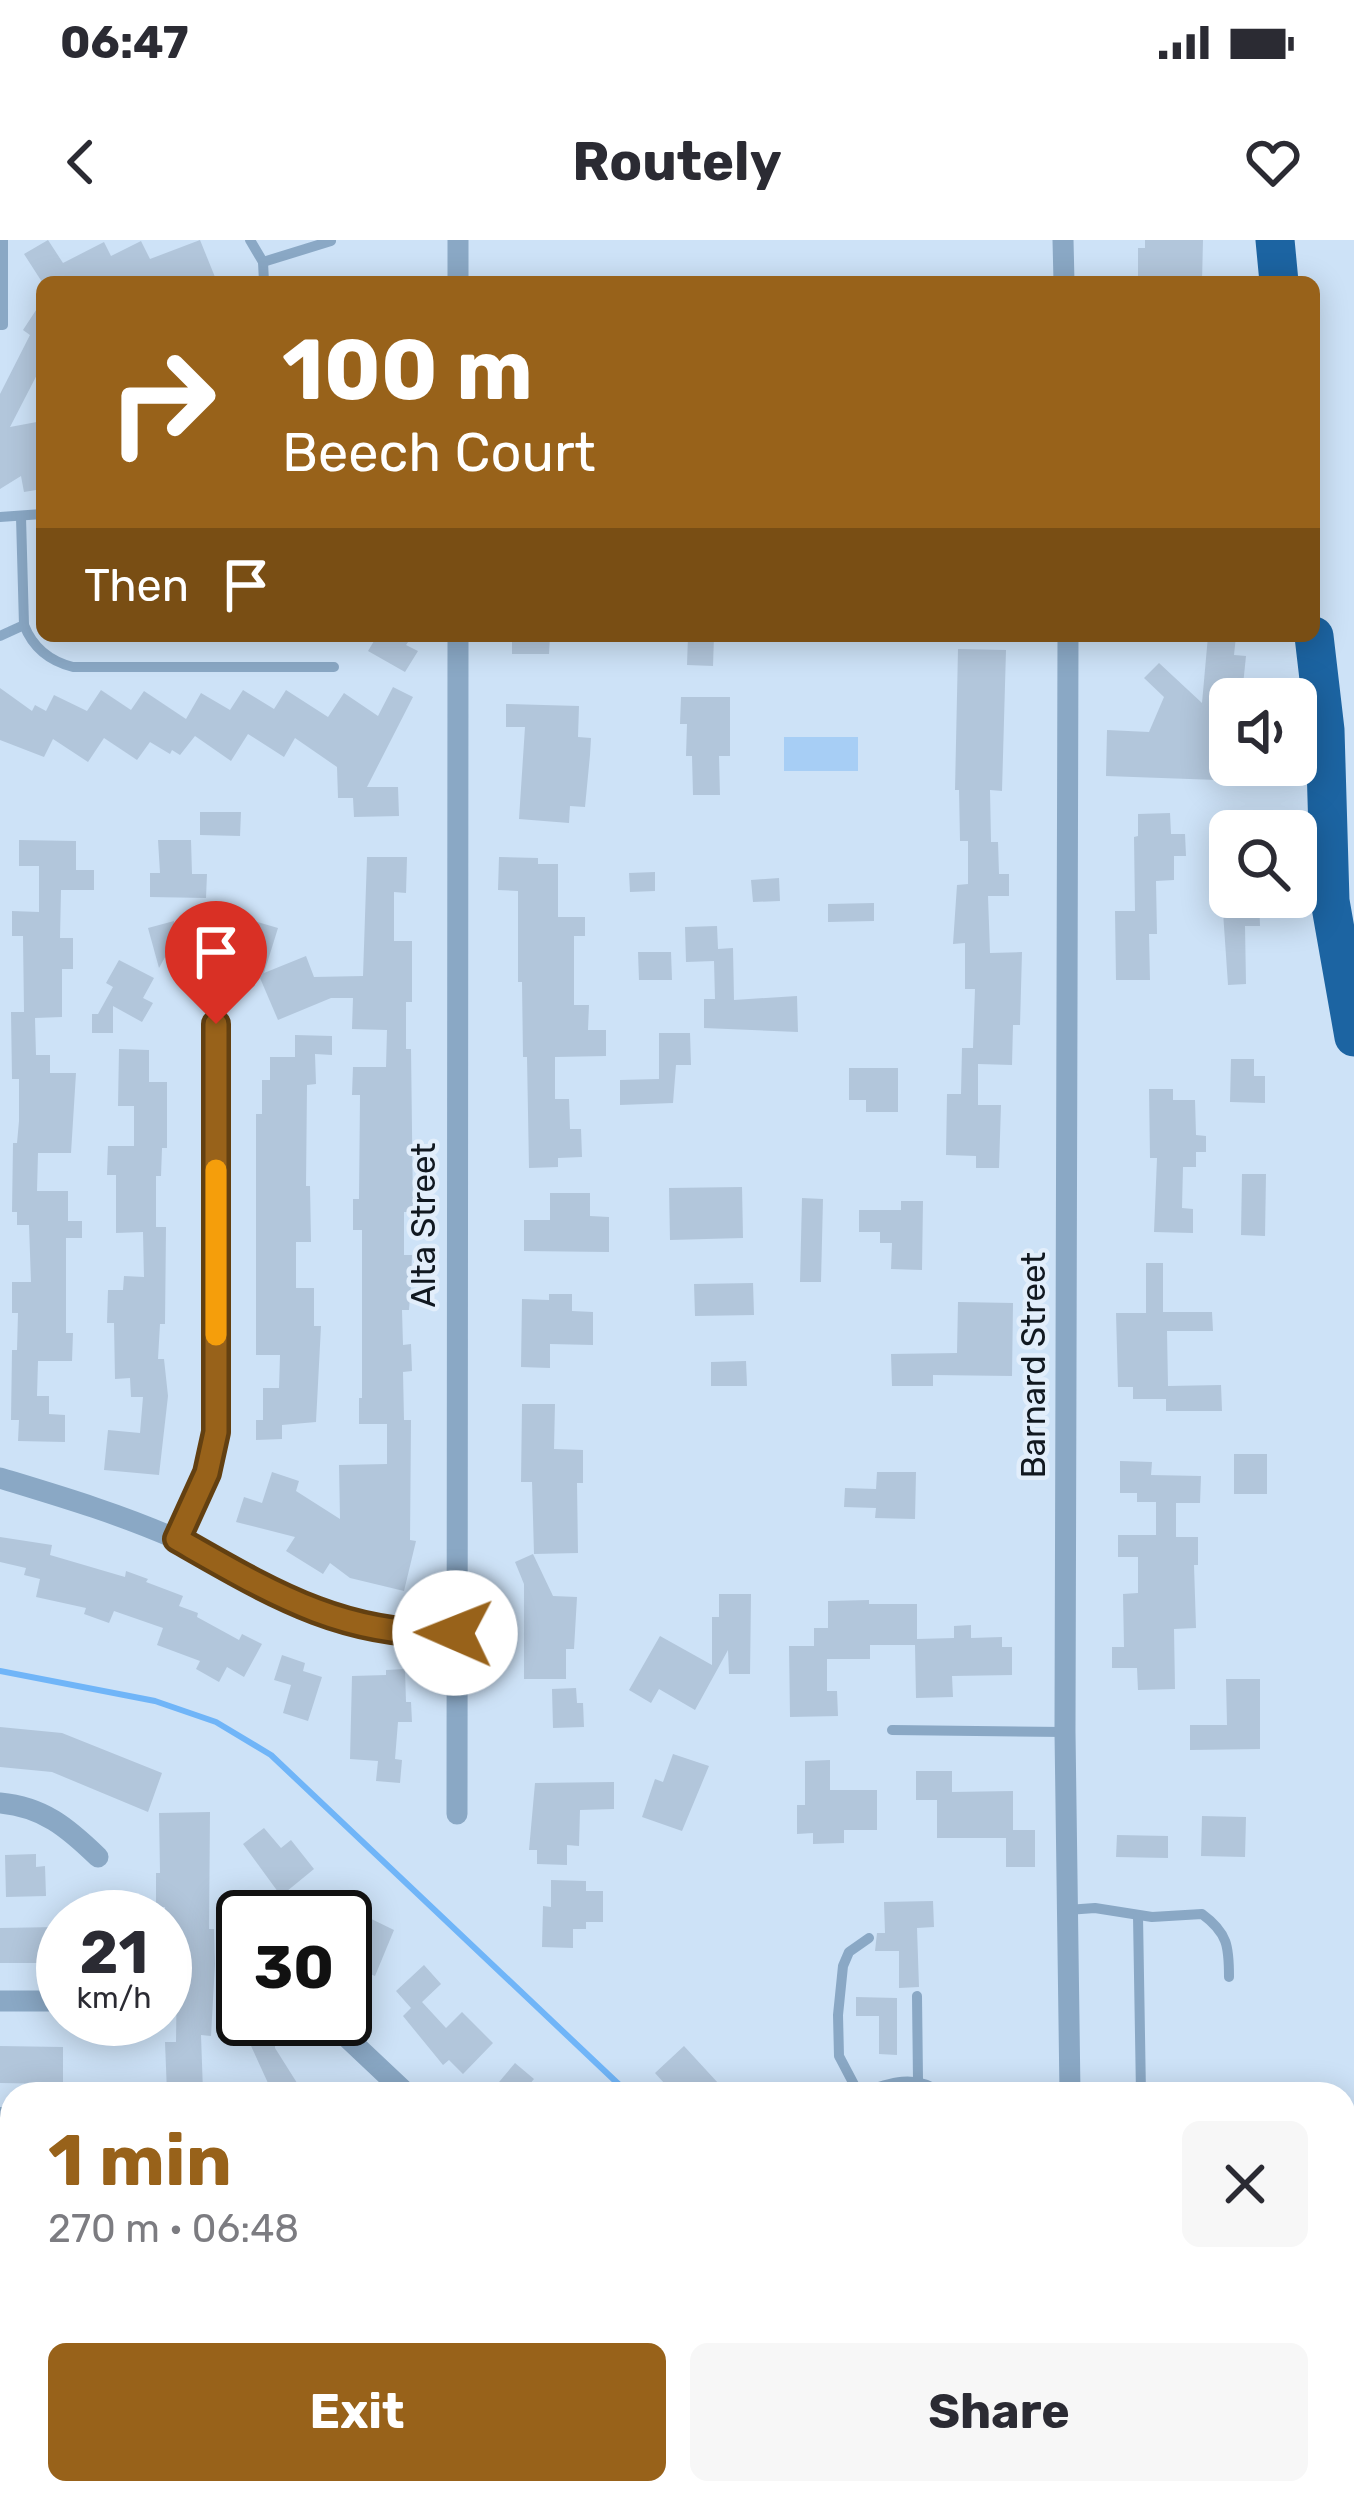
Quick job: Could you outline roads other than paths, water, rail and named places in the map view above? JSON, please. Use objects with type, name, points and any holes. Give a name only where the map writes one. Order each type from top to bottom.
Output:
[{"type":"highway","points":[[1275,240],[1278,276]]},
{"type":"highway","points":[[1315,642],[1325,730],[1330,901],[1354,1037]]},
{"type":"street","points":[[458,240],[458,276]]},
{"type":"street","points":[[1063,240],[1064,276]]},
{"type":"street","name":"Alta Street","points":[[457,1814],[458,642]]},
{"type":"street","name":"Barnard Street","points":[[1068,642],[1065,1732],[1070,2082]]},
{"type":"street","points":[[177,1539],[207,1473],[216,1432],[216,1024]]},
{"type":"street","points":[[0,1478],[84,1503],[177,1539],[321,1615],[371,1629],[455,1633]]},
{"type":"street","points":[[0,1803],[24,1805],[61,1821],[98,1857]]},
{"type":"street","points":[[0,2001],[36,2001]]},
{"type":"street","points":[[356,2046],[394,2082]]},
{"type":"lane","points":[[0,325],[3,240]]},
{"type":"lane","points":[[250,240],[263,262],[264,276]]},
{"type":"lane","points":[[263,262],[331,241]]},
{"type":"lane","points":[[0,517],[36,515]]},
{"type":"lane","points":[[21,517],[24,625],[29,639],[44,654],[73,667],[334,668]]},
{"type":"lane","points":[[0,636],[24,625]]},
{"type":"lane","points":[[892,1730],[1065,1732]]},
{"type":"lane","points":[[1067,1910],[1095,1908],[1138,1916],[1202,1914],[1229,1942],[1229,1977]]},
{"type":"lane","points":[[1138,1916],[1141,2082]]},
{"type":"lane","points":[[853,2082],[839,2056],[843,1966],[849,1952],[869,1938]]},
{"type":"lane","points":[[917,1996],[918,2080]]},
{"type":"lane","points":[[890,2082],[922,2082]]},
{"type":"waterway","points":[[0,1671],[155,1701],[216,1722],[271,1755],[616,2082]]}]
